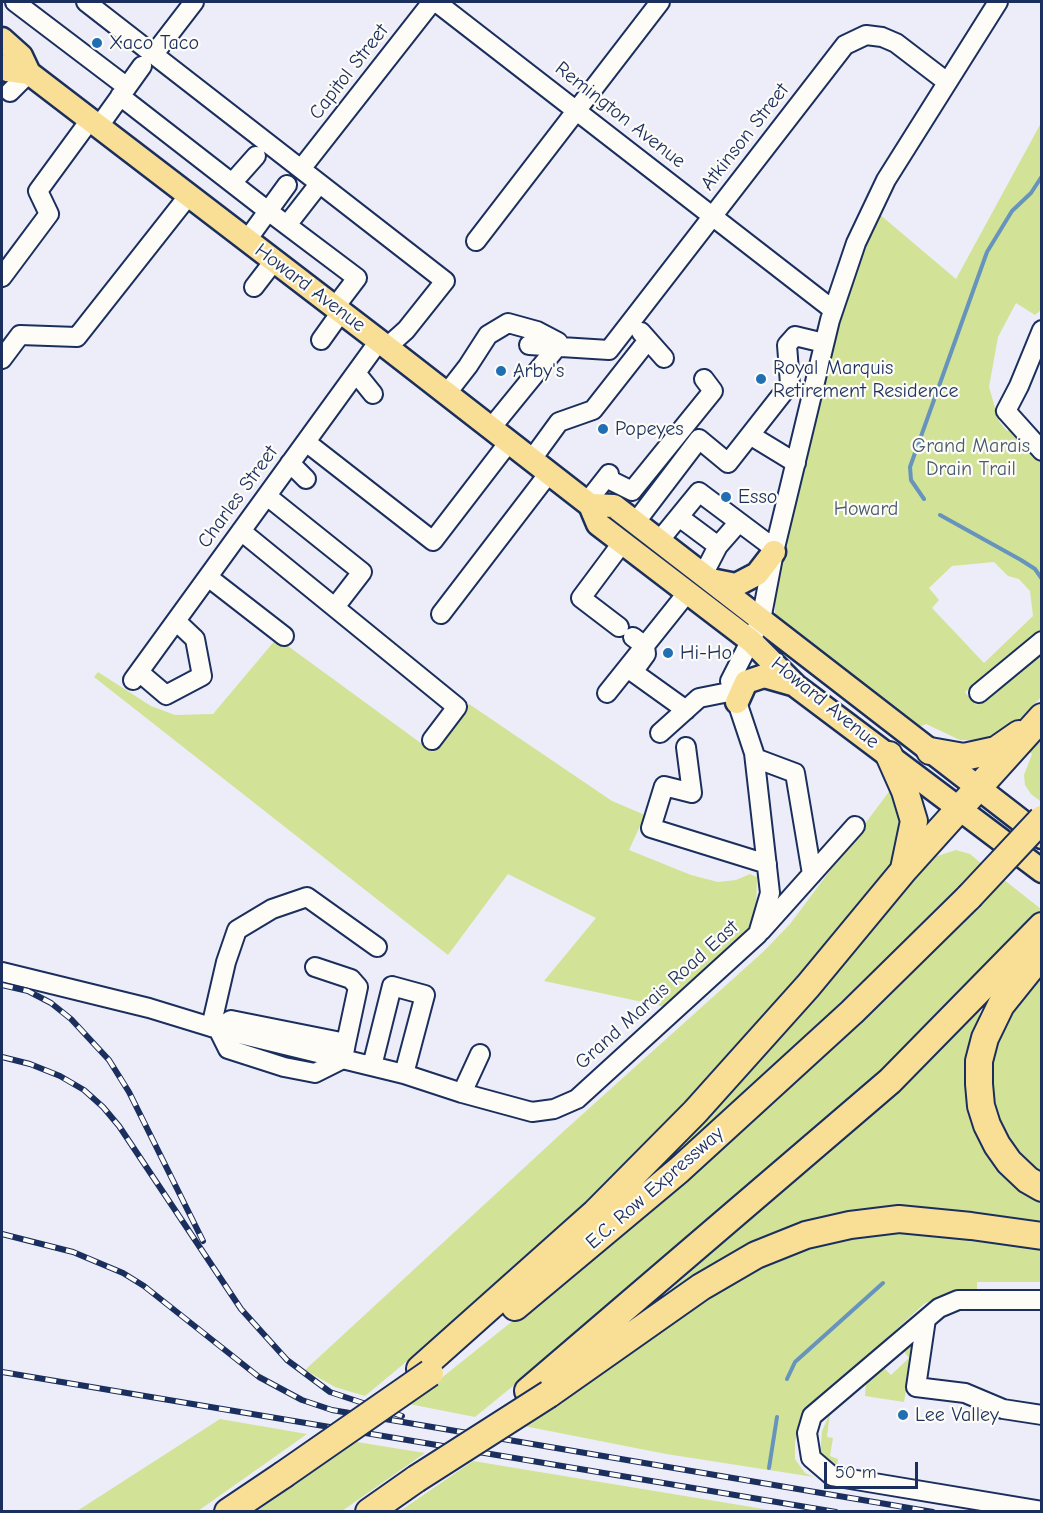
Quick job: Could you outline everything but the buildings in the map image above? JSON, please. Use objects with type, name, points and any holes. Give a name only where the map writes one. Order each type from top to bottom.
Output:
[{"type":"highway","points":[[930,751],[964,757],[996,750],[1041,718]]},
{"type":"highway","points":[[425,1371],[594,1213],[695,1113],[808,986],[904,870],[1041,718]]},
{"type":"highway","points":[[889,755],[905,791],[914,821],[904,870]]},
{"type":"highway","name":"E.C. Row Expressway","points":[[228,1512],[490,1327],[679,1170],[852,1012],[969,897],[1041,819]]},
{"type":"highway","points":[[1039,938],[985,1038],[979,1061],[979,1084],[981,1106],[997,1145],[1009,1162],[1028,1180],[1041,1188]]},
{"type":"highway","points":[[539,1393],[890,1081],[1039,938]]},
{"type":"highway","points":[[369,1512],[539,1393],[701,1287],[756,1255],[806,1235],[850,1225],[899,1220],[971,1226],[1041,1236]]},
{"type":"main road","name":"Howard Avenue","points":[[2,39],[21,56],[29,73],[549,473],[589,503],[614,506],[1041,837]]},
{"type":"main road","name":"Howard Avenue","points":[[2,66],[7,70],[29,73]]},
{"type":"main road","name":"Howard Avenue","points":[[589,503],[598,525],[751,641],[796,686],[1041,871]]},
{"type":"main road","points":[[706,577],[736,585],[757,574],[774,551]]},
{"type":"main road","points":[[735,697],[746,682],[764,676],[796,686]]},
{"type":"street","points":[[15,2],[232,183],[357,278],[321,340]]},
{"type":"street","points":[[86,2],[148,60],[319,184],[287,225]]},
{"type":"street","points":[[2,277],[49,214],[38,191],[94,123],[124,91],[194,2]]},
{"type":"street","name":"Remington Avenue","points":[[434,2],[832,309]]},
{"type":"street","name":"Capitol Street","points":[[301,169],[434,2]]},
{"type":"street","points":[[476,241],[660,2]]},
{"type":"street","name":"Grand Marais Road East","points":[[462,1093],[532,1112],[554,1109],[577,1099],[758,934],[770,893],[755,758],[730,681],[760,620],[774,551],[832,309],[856,243],[886,180],[998,2]]},
{"type":"street","name":"Atkinson Street","points":[[557,347],[609,350],[845,45],[866,35],[882,37],[896,43],[947,82]]},
{"type":"street","points":[[10,92],[29,73]]},
{"type":"street","points":[[232,183],[256,156]]},
{"type":"street","name":"Charles Street","points":[[176,621],[195,639],[202,676],[166,695],[136,676],[356,373],[383,344],[406,330],[445,281],[319,184]]},
{"type":"street","points":[[247,240],[287,185]]},
{"type":"street","points":[[2,359],[20,335],[77,337],[189,195]]},
{"type":"street","points":[[254,287],[274,261]]},
{"type":"street","points":[[632,321],[664,358]]},
{"type":"street","points":[[447,393],[488,335],[508,323],[537,331],[558,342],[557,347],[491,428]]},
{"type":"street","points":[[1041,330],[1019,386],[1006,411],[1041,451]]},
{"type":"street","points":[[468,366],[480,366],[504,337],[517,336],[529,345],[557,347]]},
{"type":"street","points":[[635,523],[699,440],[728,463],[790,384],[787,345],[795,336],[824,343]]},
{"type":"street","points":[[532,459],[559,423],[593,410],[648,340]]},
{"type":"street","points":[[529,345],[533,356],[531,379]]},
{"type":"street","points":[[356,373],[373,394]]},
{"type":"street","points":[[589,503],[607,476],[632,491],[713,391],[704,379]]},
{"type":"street","points":[[750,435],[795,463]]},
{"type":"street","points":[[306,442],[434,541],[509,442]]},
{"type":"street","points":[[290,464],[306,478]]},
{"type":"street","points":[[441,614],[549,473]]},
{"type":"street","points":[[659,541],[699,492],[774,551]]},
{"type":"street","points":[[267,496],[362,572],[334,608]]},
{"type":"street","points":[[679,517],[718,546]]},
{"type":"street","points":[[706,577],[718,546],[739,522]]},
{"type":"street","points":[[241,531],[457,707],[432,740]]},
{"type":"street","points":[[622,543],[581,598],[632,637],[646,654],[633,672],[686,710]]},
{"type":"street","points":[[208,577],[284,636]]},
{"type":"street","points":[[607,693],[632,637],[687,593]]},
{"type":"street","points":[[979,693],[1041,640]]},
{"type":"street","points":[[660,733],[699,698],[735,697]]},
{"type":"street","points":[[686,747],[692,793],[664,786],[651,828],[766,864]]},
{"type":"street","points":[[755,758],[795,773],[812,874]]},
{"type":"street","points":[[758,934],[855,826]]},
{"type":"street","points":[[214,1028],[226,962],[237,930],[272,909],[307,897],[377,947]]},
{"type":"street","points":[[315,967],[351,979],[358,987],[345,1051]]},
{"type":"street","points":[[2,972],[148,1008],[214,1028],[345,1051],[372,1066],[462,1093],[480,1054]]},
{"type":"street","points":[[372,1066],[392,986],[425,995],[404,1074]]},
{"type":"street","points":[[1041,1299],[958,1300],[939,1308],[812,1416],[807,1433],[811,1458],[832,1476],[1041,1511]]},
{"type":"street","points":[[926,1319],[916,1388],[965,1393],[1003,1409],[1041,1415]]},
{"type":"green space","points":[[1041,123],[1041,310],[1035,315],[1016,303],[998,337],[989,387],[999,421],[1007,431],[1014,427],[1041,458],[1041,630],[965,692],[976,705],[1041,649],[1041,697],[1003,738],[974,746],[970,740],[960,740],[926,724],[917,728],[779,620],[775,613],[775,586],[843,309],[863,247],[878,213],[956,279]],"holes":[[[994,562],[1008,576],[1019,579],[1030,591],[1033,616],[984,663],[932,608],[939,600],[929,588],[952,566]]]},
{"type":"green space","points":[[277,638],[433,752],[469,704],[612,801],[645,815],[629,850],[691,875],[718,882],[736,880],[750,874],[757,877],[756,913],[743,939],[666,1007],[544,981],[596,918],[508,874],[448,955],[94,677],[98,672],[151,706],[175,715],[213,714]]},
{"type":"green space","points":[[1041,735],[1042,799],[1040,801],[1025,785],[1024,775],[1032,754],[1027,750]]},
{"type":"green space","points":[[894,785],[904,808],[899,856],[815,958],[695,1096],[603,1190],[511,1275],[365,1396],[335,1387],[305,1370],[565,1130],[764,951],[790,924]]},
{"type":"green space","points":[[956,850],[970,854],[982,864],[780,1062],[624,1200],[918,865],[923,870],[934,857]]},
{"type":"green space","points":[[1003,879],[1041,909],[878,1073],[751,1192],[475,1417],[409,1404],[691,1178],[822,1056]]},
{"type":"green space","points":[[1041,970],[1041,1178],[1029,1170],[996,1129],[987,1065],[1007,1012]]},
{"type":"green space","points":[[981,1007],[967,1068],[1041,1197],[1041,1224],[894,1211],[659,1306],[655,1303],[824,1155]]},
{"type":"green space","points":[[912,1231],[1041,1245],[1041,1282],[977,1282],[977,1292],[946,1294],[924,1304],[803,1415],[795,1442],[795,1459],[805,1473],[814,1477],[666,1454],[524,1426],[592,1375],[737,1277],[789,1250],[837,1235]]},
{"type":"green space","points":[[912,1342],[915,1343],[904,1402],[865,1396],[866,1383],[883,1367],[891,1375],[909,1358],[903,1350]]},
{"type":"green space","points":[[830,1413],[827,1437],[833,1438],[830,1456],[838,1459],[837,1468],[820,1455],[822,1431]]},
{"type":"green space","points":[[220,1419],[307,1434],[198,1511],[77,1511]]},
{"type":"green space","points":[[357,1442],[425,1453],[342,1511],[257,1511]]},
{"type":"green space","points":[[473,1461],[776,1511],[400,1511]]},
{"type":"waterway","points":[[924,499],[911,480],[910,467],[987,252],[1012,211],[1031,193],[1042,176]]},
{"type":"waterway","points":[[940,515],[1021,560],[1035,569],[1042,579]]},
{"type":"waterway","points":[[787,1379],[795,1362],[883,1283]]},
{"type":"waterway","points":[[769,1468],[777,1417]]},
{"type":"railway","points":[[2,985],[28,991],[51,1003],[71,1019],[109,1060],[129,1092],[203,1241]]},
{"type":"railway","points":[[2,1057],[30,1064],[60,1076],[84,1090],[103,1107],[119,1126],[241,1309],[287,1360],[330,1392],[402,1416]]},
{"type":"railway","points":[[2,1234],[73,1252],[123,1273],[144,1286],[259,1377],[302,1400],[332,1410],[933,1512]]},
{"type":"railway","points":[[2,1372],[836,1512]]},
{"type":"place","name":"Xaco Taco","points":[[97,43]]},
{"type":"place","name":"Arby's","points":[[501,371]]},
{"type":"place","name":"Royal Marquis Retirement Residence","points":[[761,379]]},
{"type":"place","name":"Popeyes","points":[[603,429]]},
{"type":"place","name":"Esso","points":[[726,497]]},
{"type":"place","name":"Hi-Ho","points":[[668,653]]},
{"type":"place","name":"Lee Valley","points":[[903,1415]]},
{"type":"park label","name":"Grand Marais Drain Trail","points":[[971,458]]},
{"type":"park label","name":"Howard","points":[[866,509]]}]
